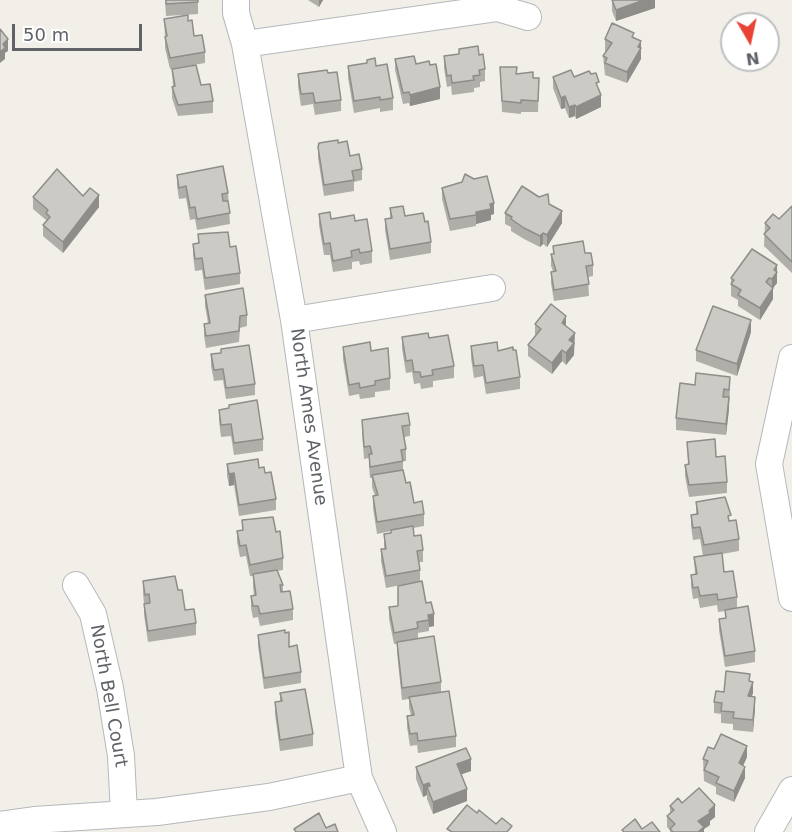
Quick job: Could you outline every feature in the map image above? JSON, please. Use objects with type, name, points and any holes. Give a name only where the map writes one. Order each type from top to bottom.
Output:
[{"type":"street","name":"North Ames Avenue","points":[[236,0],[236,13],[245,44],[294,320],[359,778],[383,832]]},
{"type":"street","points":[[245,44],[498,8],[528,17]]},
{"type":"street","points":[[294,320],[492,288]]},
{"type":"street","points":[[792,358],[785,412],[769,464],[792,598]]},
{"type":"street","name":"North Bell Court","points":[[76,585],[93,614],[110,688],[121,756],[124,813]]},
{"type":"street","points":[[0,825],[124,813],[157,813],[269,797],[359,778]]},
{"type":"street","points":[[768,832],[792,790]]},
{"type":"building","points":[[166,0],[198,0],[198,2],[166,4]]},
{"type":"building","points":[[612,0],[644,0],[616,10]]},
{"type":"building","points":[[188,15],[188,21],[192,20],[194,36],[202,35],[205,52],[170,58],[164,19]]},
{"type":"building","points":[[612,23],[634,33],[632,37],[641,41],[638,47],[641,48],[627,72],[605,63],[607,58],[603,56],[612,43],[605,39]]},
{"type":"building","points":[[0,29],[8,39],[3,44],[5,48],[0,52]]},
{"type":"building","points":[[478,46],[479,55],[483,54],[485,69],[479,70],[480,75],[473,76],[474,80],[452,83],[451,75],[447,76],[444,56],[459,54],[459,49]]},
{"type":"building","points":[[414,56],[416,64],[429,61],[430,65],[436,64],[440,87],[410,95],[409,92],[403,93],[395,59]]},
{"type":"building","points":[[375,58],[376,66],[387,64],[393,98],[380,100],[380,97],[354,101],[348,66],[367,63],[367,60]]},
{"type":"building","points":[[196,65],[201,85],[210,84],[213,101],[178,105],[172,87],[175,86],[172,69]]},
{"type":"building","points":[[500,67],[517,67],[516,74],[533,72],[533,78],[539,78],[538,101],[521,100],[521,103],[502,101]]},
{"type":"building","points":[[327,70],[328,73],[337,72],[341,100],[315,103],[313,93],[301,94],[298,74]]},
{"type":"building","points":[[571,70],[574,77],[589,71],[591,74],[596,73],[599,82],[596,83],[601,95],[576,107],[575,105],[569,107],[565,96],[561,98],[553,77]]},
{"type":"building","points":[[338,140],[338,143],[347,141],[350,156],[359,154],[362,169],[352,171],[354,180],[324,185],[319,143]]},
{"type":"building","points":[[223,166],[228,193],[222,194],[223,201],[228,201],[230,213],[197,219],[195,207],[190,208],[186,186],[179,188],[177,175]]},
{"type":"building","points":[[57,169],[83,196],[90,188],[99,195],[63,242],[43,225],[50,217],[46,213],[48,210],[33,197]]},
{"type":"building","points":[[465,174],[474,179],[487,176],[494,203],[490,204],[491,209],[476,212],[476,215],[450,219],[442,188],[462,182]]},
{"type":"building","points":[[522,186],[539,197],[548,194],[549,204],[562,211],[547,235],[543,233],[540,236],[524,228],[505,213]]},
{"type":"building","points":[[403,206],[405,216],[423,213],[425,222],[428,221],[431,242],[390,249],[385,219],[392,218],[390,208]]},
{"type":"building","points":[[792,206],[792,262],[764,234],[770,228],[765,223],[773,214],[779,219]]},
{"type":"building","points":[[330,212],[331,219],[354,215],[355,221],[367,219],[372,251],[360,253],[359,249],[351,251],[352,257],[333,261],[330,243],[324,244],[319,214]]},
{"type":"building","points":[[228,232],[230,247],[236,246],[240,273],[205,278],[202,258],[195,259],[193,244],[199,243],[198,234]]},
{"type":"building","points":[[583,241],[585,253],[591,253],[593,265],[586,266],[589,284],[554,290],[551,272],[556,271],[551,254],[554,254],[553,246]]},
{"type":"building","points":[[752,249],[777,265],[774,270],[777,272],[772,279],[769,278],[766,282],[773,288],[760,308],[738,295],[741,290],[731,284],[734,280],[731,278]]},
{"type":"building","points":[[243,288],[247,315],[240,316],[239,331],[206,336],[204,324],[210,323],[205,295]]},
{"type":"building","points":[[551,304],[566,316],[562,323],[575,333],[569,340],[574,343],[566,353],[562,350],[552,363],[528,345],[541,329],[535,324]]},
{"type":"building","points":[[713,306],[751,320],[737,364],[696,350]]},
{"type":"building","points":[[428,333],[429,338],[448,335],[454,366],[432,370],[433,375],[421,377],[420,372],[414,372],[412,360],[406,361],[402,337]]},
{"type":"building","points":[[370,342],[371,351],[388,348],[390,378],[375,381],[375,385],[360,388],[359,383],[349,385],[343,347]]},
{"type":"building","points":[[497,342],[498,351],[513,347],[513,350],[516,350],[520,377],[486,383],[483,365],[474,366],[471,346]]},
{"type":"building","points":[[249,345],[255,384],[226,388],[223,369],[214,370],[211,354],[221,353],[221,349]]},
{"type":"building","points":[[696,373],[730,377],[729,390],[724,389],[723,397],[729,397],[726,424],[676,418],[680,383],[695,385]]},
{"type":"building","points":[[257,400],[263,439],[234,443],[231,424],[221,425],[219,410],[229,408],[229,405]]},
{"type":"building","points":[[408,413],[410,425],[402,426],[406,449],[401,450],[403,461],[370,467],[369,454],[372,454],[370,446],[364,447],[362,420]]},
{"type":"building","points":[[715,439],[716,457],[725,456],[727,482],[689,485],[685,465],[689,464],[687,442]]},
{"type":"building","points":[[258,459],[259,468],[264,467],[265,473],[271,472],[276,499],[239,505],[234,473],[229,474],[227,464]]},
{"type":"building","points":[[403,470],[406,483],[410,482],[414,503],[422,501],[424,514],[377,522],[373,496],[378,495],[372,475]]},
{"type":"building","points":[[725,497],[731,515],[728,516],[729,521],[736,520],[739,539],[704,545],[700,527],[693,528],[691,515],[698,514],[696,502]]},
{"type":"building","points":[[273,517],[276,532],[280,531],[283,558],[250,565],[246,545],[240,546],[237,531],[243,530],[242,520]]},
{"type":"building","points":[[413,526],[414,536],[421,535],[423,550],[417,551],[420,570],[386,576],[381,549],[386,549],[384,534],[391,533],[391,530]]},
{"type":"building","points":[[722,553],[724,572],[733,571],[737,597],[718,600],[717,594],[700,596],[698,587],[693,588],[691,575],[697,574],[694,557]]},
{"type":"building","points":[[277,570],[283,585],[280,585],[281,592],[290,591],[293,609],[260,614],[258,606],[253,606],[251,596],[256,595],[253,574]]},
{"type":"building","points":[[175,576],[178,590],[182,590],[185,610],[194,609],[196,623],[148,631],[144,604],[150,603],[149,594],[145,595],[143,581]]},
{"type":"building","points":[[422,581],[426,603],[431,602],[434,614],[428,615],[429,620],[417,622],[418,628],[394,633],[389,607],[398,606],[398,586]]},
{"type":"building","points":[[748,606],[755,651],[725,656],[719,619],[726,618],[725,610]]},
{"type":"building","points":[[285,630],[285,633],[289,632],[289,647],[297,645],[301,672],[264,678],[258,635]]},
{"type":"building","points":[[434,636],[441,682],[402,688],[397,642]]},
{"type":"building","points":[[726,671],[750,674],[749,681],[753,682],[748,696],[755,697],[753,720],[733,718],[734,712],[721,711],[722,703],[714,702],[716,691],[724,692]]},
{"type":"building","points":[[305,689],[313,734],[280,740],[275,702],[282,701],[280,693]]},
{"type":"building","points":[[449,691],[456,736],[418,741],[417,733],[410,734],[407,716],[414,715],[409,697]]},
{"type":"building","points":[[721,734],[747,746],[739,763],[745,767],[734,791],[716,783],[719,777],[704,770],[708,761],[703,759],[708,747],[714,749]]},
{"type":"building","points":[[466,748],[471,759],[457,764],[467,789],[433,802],[427,787],[430,786],[429,783],[423,785],[416,767]]},
{"type":"building","points":[[699,788],[715,805],[709,811],[710,813],[698,821],[704,827],[698,832],[673,832],[670,829],[675,824],[667,816],[674,810],[670,806],[678,798],[682,803]]},
{"type":"building","points":[[467,805],[477,813],[479,810],[496,824],[502,818],[512,826],[507,832],[452,832],[447,829]]},
{"type":"building","points":[[319,813],[326,828],[335,824],[338,832],[296,832],[294,829]]},
{"type":"building","points":[[635,819],[642,829],[652,822],[660,832],[624,832],[622,830]]}]
